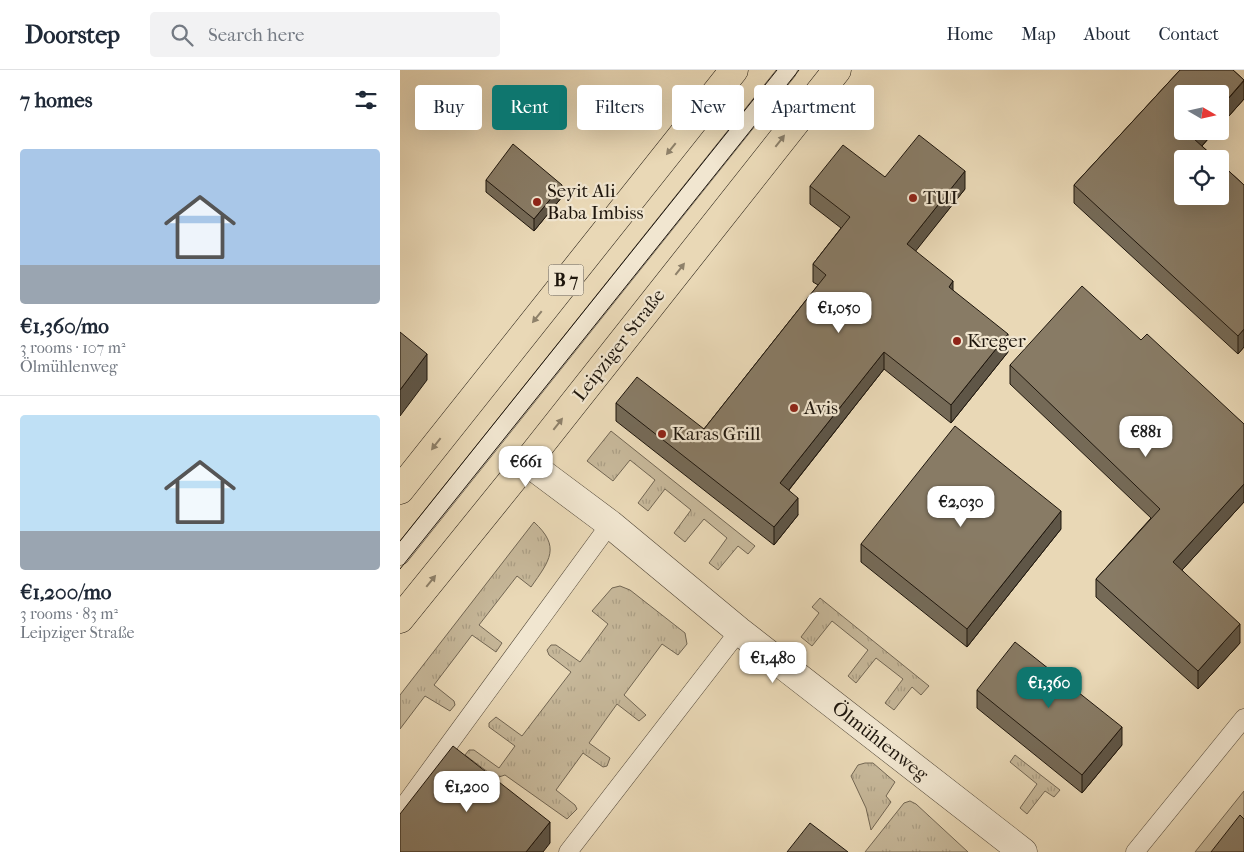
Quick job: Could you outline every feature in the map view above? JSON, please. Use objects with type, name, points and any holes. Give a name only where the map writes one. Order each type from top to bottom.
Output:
[{"type":"main road","name":"B 7","points":[[400,490],[734,70]]},
{"type":"main road","name":"Leipziger Straße","points":[[400,619],[527,462],[836,70]]},
{"type":"street","name":"Ölmühlenweg","points":[[527,462],[610,524],[739,631],[1023,852]]},
{"type":"lane","points":[[400,556],[788,70]]},
{"type":"lane","points":[[400,811],[610,524]]},
{"type":"lane","points":[[568,852],[739,631]]},
{"type":"lane","points":[[1135,852],[1244,718]]},
{"type":"green space","points":[[611,431],[755,546],[748,554],[738,546],[718,570],[709,563],[727,538],[704,519],[685,542],[674,533],[691,510],[665,489],[648,511],[638,503],[655,480],[630,460],[613,481],[587,461]]},
{"type":"green space","points":[[534,522],[548,539],[550,546],[550,554],[543,569],[531,587],[517,576],[479,625],[502,643],[496,652],[472,635],[434,685],[454,701],[455,705],[450,711],[425,696],[400,729],[400,695]]},
{"type":"green space","points":[[620,586],[630,590],[685,633],[687,644],[678,655],[662,644],[624,695],[646,715],[639,721],[617,704],[589,743],[610,758],[607,766],[603,767],[583,753],[556,790],[575,805],[577,809],[567,819],[505,775],[496,778],[465,755],[469,750],[474,750],[499,768],[515,746],[489,727],[489,723],[496,717],[522,736],[571,672],[549,655],[547,650],[551,645],[556,645],[580,662],[608,624],[592,611],[612,588]]},
{"type":"green space","points":[[820,598],[929,686],[921,695],[912,687],[894,710],[885,703],[903,679],[876,658],[856,683],[848,676],[868,650],[832,621],[812,646],[801,637],[819,613],[812,607]]},
{"type":"green space","points":[[1015,755],[1060,790],[1054,797],[1045,791],[1027,814],[1020,808],[1037,784],[1010,762]]},
{"type":"green space","points":[[873,763],[895,782],[886,796],[891,802],[871,830],[866,808],[851,776],[858,765]]},
{"type":"green space","points":[[1244,791],[1244,852],[1195,852]]},
{"type":"green space","points":[[910,801],[916,804],[968,852],[865,852],[904,803]]},
{"type":"building","points":[[1180,70],[1233,70],[1244,80],[1229,98],[1229,85],[1174,85],[1174,140],[1195,140],[1206,150],[1174,150],[1174,205],[1229,205],[1229,171],[1244,185],[1244,329],[1238,336],[1074,185]]},
{"type":"building","points":[[919,135],[965,171],[907,244],[953,281],[949,287],[1008,334],[951,405],[884,352],[780,483],[798,498],[774,527],[616,403],[637,377],[704,429],[826,275],[813,264],[850,217],[810,186],[843,145],[885,177]]},
{"type":"building","points":[[513,144],[562,185],[534,219],[486,180]]},
{"type":"building","points":[[1082,286],[1141,340],[1147,334],[1244,424],[1244,484],[1173,562],[1240,624],[1198,671],[1096,579],[1160,509],[1010,365]]},
{"type":"building","points":[[400,332],[427,354],[400,390]]},
{"type":"building","points":[[955,426],[1061,511],[967,629],[861,544]]},
{"type":"building","points":[[1015,642],[1122,727],[1082,775],[977,690]]},
{"type":"building","points":[[453,746],[550,822],[526,852],[400,852],[400,814]]},
{"type":"building","points":[[1240,815],[1244,819],[1244,852],[1211,852]]},
{"type":"building","points":[[810,823],[848,852],[787,852]]},
{"type":"tram line","points":[[400,541],[777,70]]},
{"type":"tram line","points":[[400,569],[799,70]]},
{"type":"place","name":"TUI","points":[[913,198]]},
{"type":"place","name":"Seyit Ali Baba Imbiss","points":[[537,202]]},
{"type":"place","name":"Kreger","points":[[957,341]]},
{"type":"place","name":"Avis","points":[[794,408]]},
{"type":"place","name":"Karas Grill","points":[[662,434]]}]
